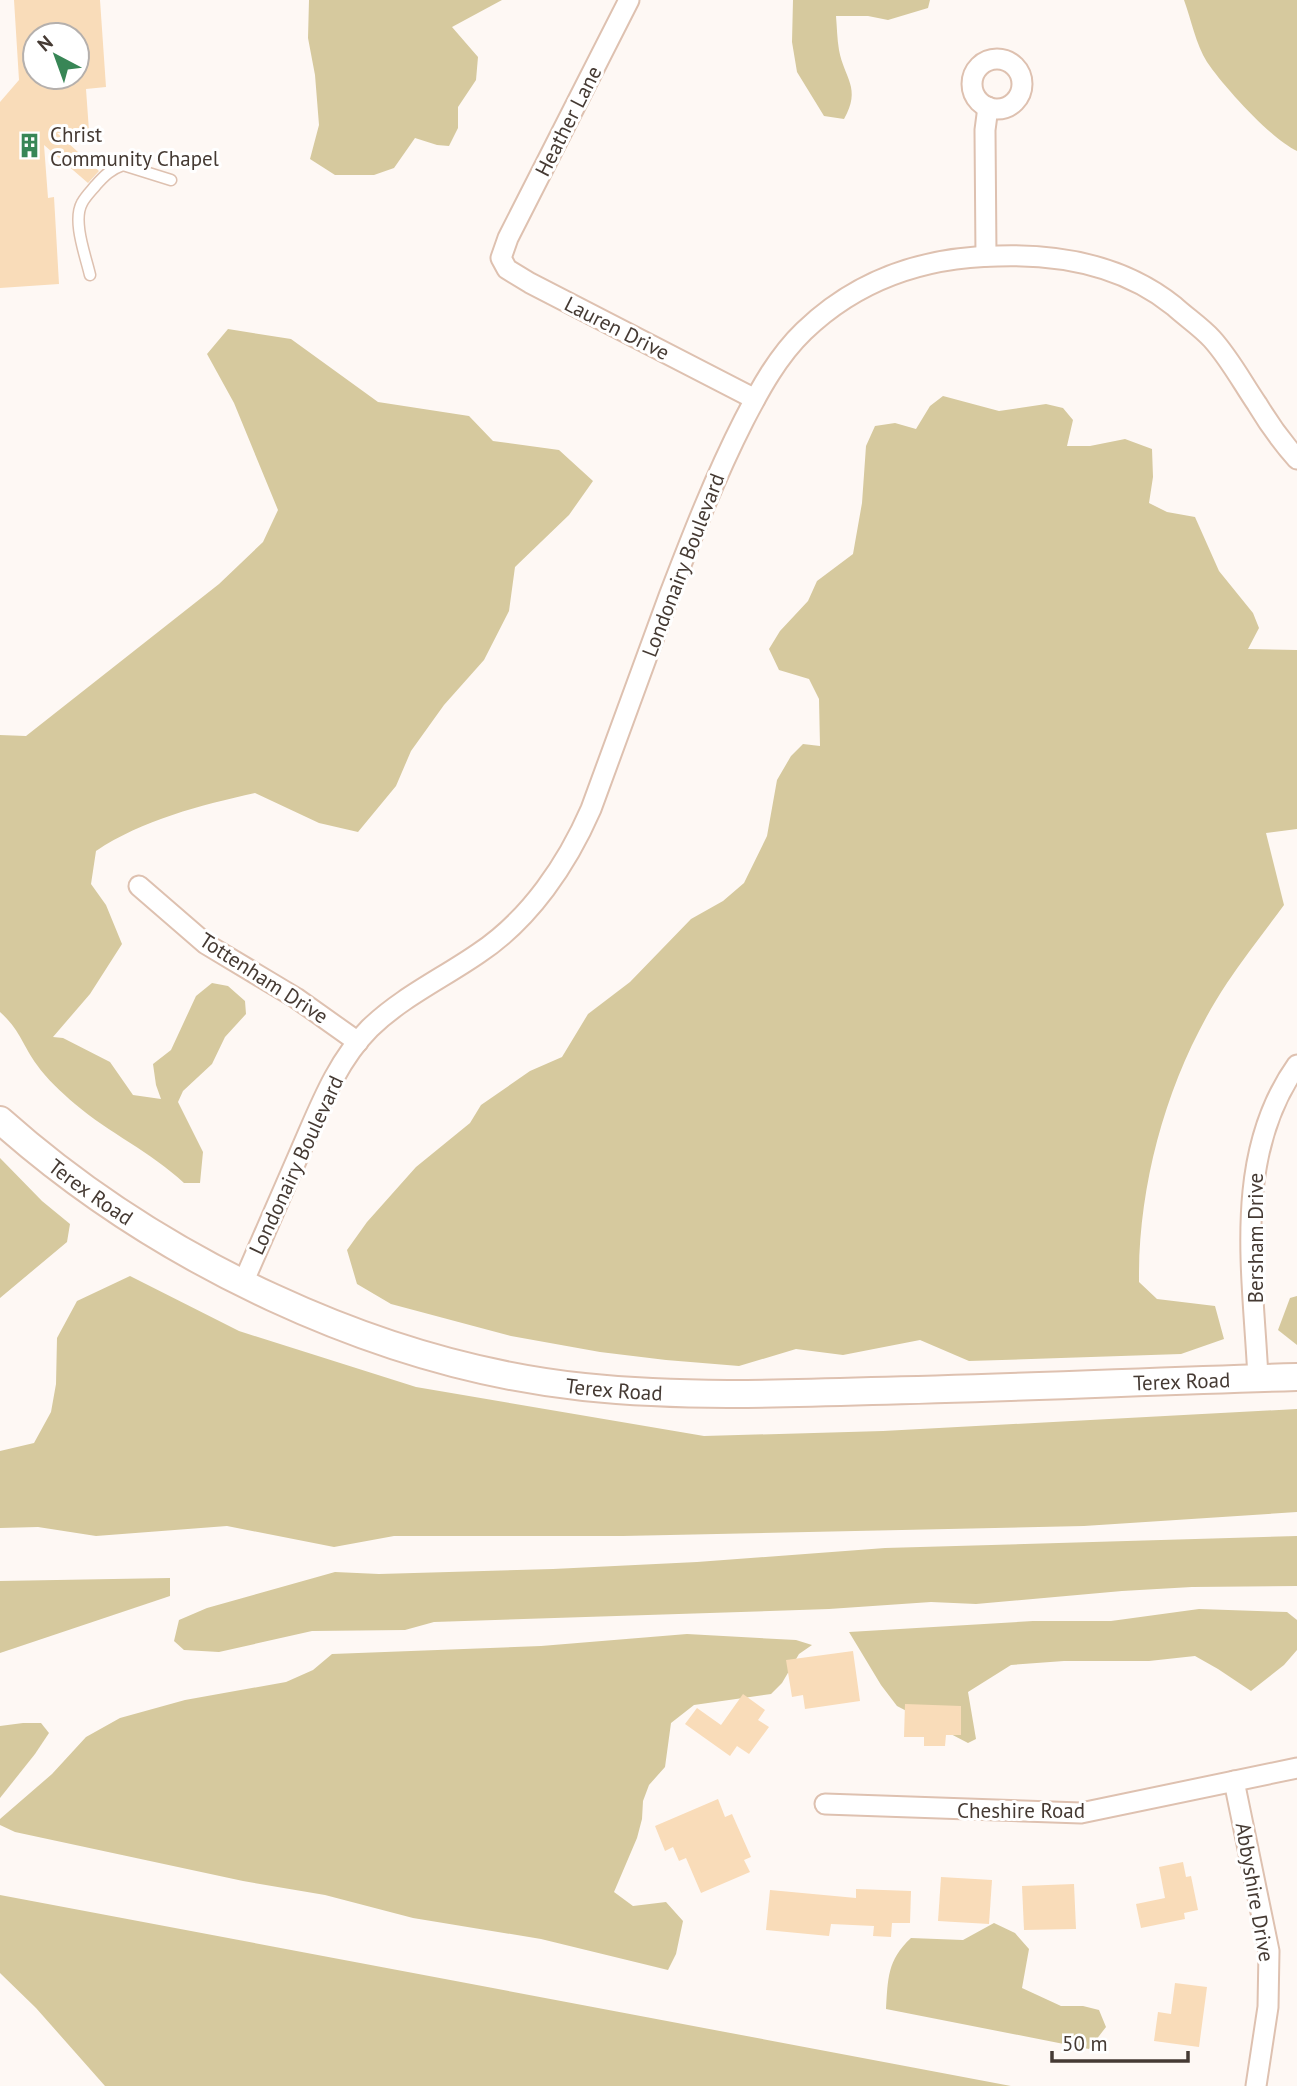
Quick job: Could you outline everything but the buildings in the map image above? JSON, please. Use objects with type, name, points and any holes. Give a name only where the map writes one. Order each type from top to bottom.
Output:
[{"type":"main road","name":"Terex Road","points":[[0,1121],[100,1199],[152,1234],[243,1283],[310,1314],[396,1345],[479,1368],[582,1387],[667,1393],[757,1395],[1297,1377]]},
{"type":"street","name":"Heather Lane","points":[[506,242],[629,0]]},
{"type":"street","points":[[986,256],[985,130],[988,107]]},
{"type":"street","name":"Lauren Drive","points":[[506,242],[501,258],[507,269],[755,399]]},
{"type":"street","name":"Londonairy Boulevard","points":[[243,1283],[326,1094],[358,1042],[399,1004],[495,941],[525,913],[556,874],[581,832],[591,808],[701,510],[755,399],[785,353],[802,333],[841,300],[892,273],[962,257],[1030,255],[1074,261],[1125,277],[1171,304],[1212,339],[1297,459]]},
{"type":"street","name":"Tottenham Drive","points":[[139,886],[206,944],[296,998],[358,1042]]},
{"type":"street","name":"Bersham Drive","points":[[1258,1378],[1251,1235],[1256,1162],[1277,1098],[1297,1065]]},
{"type":"street","name":"Cheshire Road","points":[[825,1804],[1081,1813],[1297,1769]]},
{"type":"street","name":"Abbyshire Drive","points":[[1234,1781],[1269,1951],[1268,2007],[1256,2086]]},
{"type":"lane","points":[[90,275],[78,214],[92,190],[106,174],[123,165],[171,180]]},
{"type":"shaded area","points":[[309,0],[502,0],[452,27],[478,57],[476,80],[458,107],[458,128],[449,146],[415,138],[394,168],[374,175],[335,175],[310,159],[319,125],[315,75],[308,38]]},
{"type":"shaded area","points":[[793,0],[930,0],[928,8],[888,20],[868,16],[836,16],[841,60],[852,91],[852,99],[844,119],[824,116],[797,72],[792,42]]},
{"type":"shaded area","points":[[1184,0],[1297,0],[1297,151],[1274,136],[1215,73],[1200,48]]},
{"type":"shaded area","points":[[228,329],[291,339],[378,402],[469,416],[493,441],[559,450],[593,481],[569,515],[515,567],[509,611],[484,660],[444,705],[411,751],[396,786],[358,832],[319,823],[255,793],[193,808],[152,822],[96,851],[91,884],[106,905],[122,944],[90,994],[53,1037],[63,1038],[110,1062],[133,1095],[161,1099],[153,1064],[171,1050],[196,996],[212,983],[228,986],[245,1001],[246,1014],[225,1037],[212,1064],[183,1091],[178,1102],[203,1152],[200,1183],[184,1183],[65,1095],[41,1070],[17,1031],[0,1012],[0,735],[26,736],[219,584],[263,542],[278,510],[234,403],[207,354]]},
{"type":"shaded area","points":[[943,396],[999,411],[1046,404],[1063,408],[1073,420],[1067,446],[1090,446],[1125,439],[1152,449],[1153,477],[1149,503],[1167,512],[1195,517],[1219,571],[1253,613],[1259,628],[1248,649],[1297,650],[1297,829],[1266,833],[1284,905],[1227,983],[1189,1052],[1161,1126],[1144,1204],[1139,1282],[1157,1299],[1215,1306],[1224,1339],[1181,1354],[969,1361],[920,1340],[843,1355],[796,1349],[739,1366],[600,1352],[511,1336],[391,1304],[357,1284],[347,1250],[367,1222],[416,1167],[470,1123],[481,1105],[530,1071],[562,1057],[588,1014],[630,982],[691,919],[723,901],[744,883],[767,836],[777,780],[791,756],[803,744],[820,746],[819,699],[809,679],[779,670],[769,649],[780,631],[808,601],[817,581],[853,554],[862,503],[866,446],[875,426],[895,423],[916,429],[930,406]]},
{"type":"shaded area","points":[[0,1158],[42,1201],[70,1224],[67,1242],[0,1298]]},
{"type":"shaded area","points":[[130,1276],[239,1331],[416,1387],[704,1436],[883,1431],[1297,1409],[1297,1512],[1084,1526],[623,1536],[394,1536],[334,1547],[227,1526],[96,1536],[38,1527],[0,1528],[0,1451],[34,1443],[51,1412],[56,1384],[57,1338],[77,1301]]},
{"type":"shaded area","points":[[1297,1296],[1297,1345],[1278,1330],[1290,1298]]},
{"type":"shaded area","points":[[1297,1536],[1297,1586],[1192,1587],[976,1604],[931,1602],[829,1609],[434,1622],[405,1630],[312,1631],[219,1652],[184,1650],[174,1641],[179,1620],[207,1608],[335,1572],[379,1574],[553,1569],[697,1562],[885,1548]]},
{"type":"shaded area","points":[[170,1578],[170,1596],[0,1653],[0,1581]]},
{"type":"shaded area","points":[[1199,1609],[1287,1612],[1297,1620],[1297,1650],[1284,1665],[1251,1691],[1195,1656],[1149,1661],[1064,1661],[1011,1665],[968,1692],[976,1739],[968,1743],[897,1706],[849,1632],[1033,1621],[1111,1621]]},
{"type":"shaded area","points":[[687,1634],[796,1640],[812,1645],[799,1654],[782,1683],[771,1694],[694,1705],[671,1723],[665,1767],[649,1785],[643,1801],[637,1838],[614,1892],[633,1906],[666,1902],[683,1921],[676,1954],[668,1970],[541,1939],[413,1918],[325,1895],[243,1881],[15,1832],[0,1825],[0,1819],[52,1774],[86,1737],[120,1718],[185,1700],[286,1682],[313,1670],[332,1654],[541,1646]]},
{"type":"shaded area","points":[[41,1723],[49,1733],[0,1798],[0,1726]]},
{"type":"shaded area","points":[[0,1895],[1011,2086],[105,2086],[36,2008],[0,1973]]},
{"type":"shaded area","points":[[994,1923],[1015,1933],[1029,1949],[1022,1988],[1061,2006],[1083,2006],[1099,2010],[1106,2027],[1089,2049],[886,2009],[890,1970],[897,1954],[911,1938],[963,1940]]},
{"type":"place","name":"Christ Community Chapel","points":[[30,146]]}]
